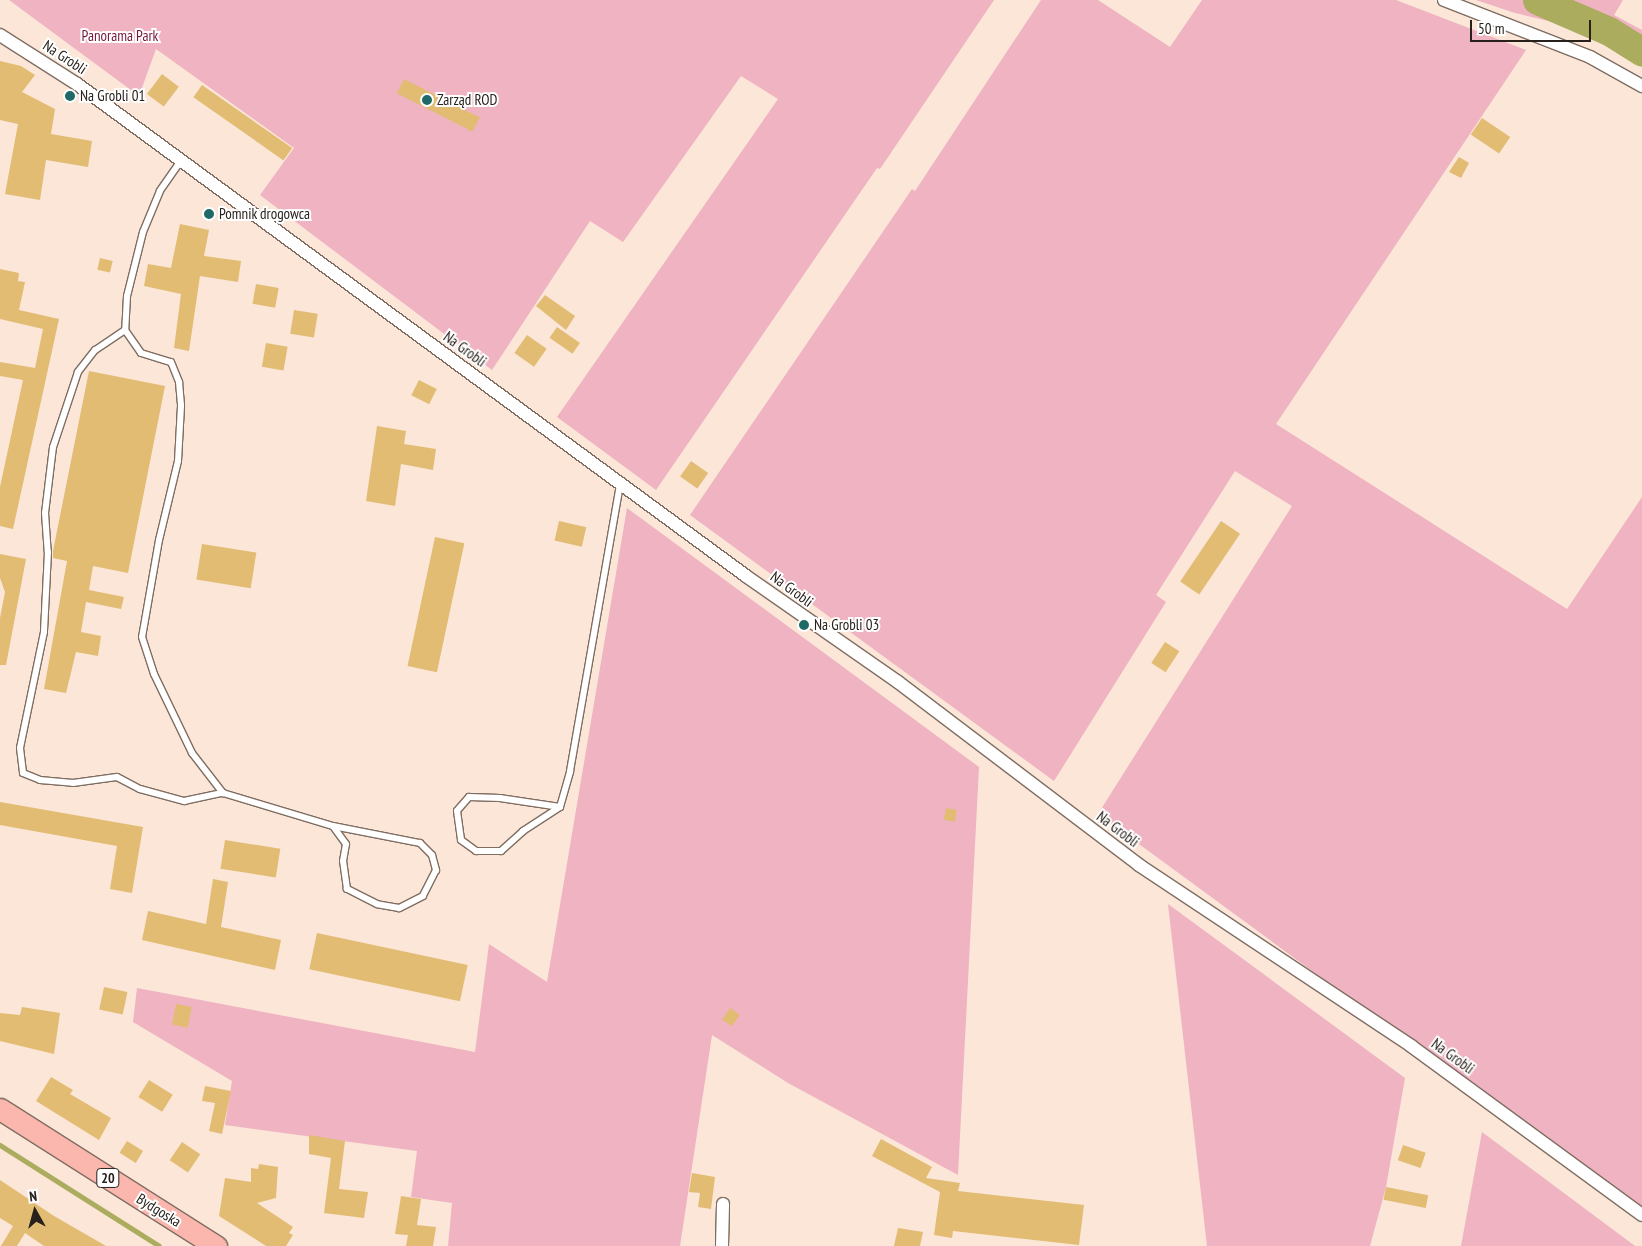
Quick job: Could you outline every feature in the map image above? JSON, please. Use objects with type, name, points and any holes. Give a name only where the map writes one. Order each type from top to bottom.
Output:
[{"type":"main road","name":"Bydgoska","points":[[0,1110],[216,1246]]},
{"type":"street","points":[[1444,0],[1590,57],[1642,86]]},
{"type":"street","name":"Na Grobli","points":[[0,35],[77,84],[180,162],[746,576],[898,682],[1139,865],[1411,1046],[1642,1215]]},
{"type":"street","points":[[722,1246],[723,1204]]},
{"type":"lane","points":[[180,162],[160,191],[142,232],[126,296],[125,330],[141,353],[171,362],[179,382],[181,406],[178,461],[158,540],[142,637],[154,674],[192,753],[223,793]]},
{"type":"lane","points":[[125,330],[95,350],[78,372],[53,447],[45,513],[48,552],[44,632],[20,748],[23,773],[40,780],[73,782],[117,777],[140,789],[184,801],[223,793],[333,826],[382,833],[420,843],[432,855],[436,870],[423,896],[399,908],[377,904],[347,889],[343,861],[346,844],[333,826]]},
{"type":"lane","points":[[560,807],[469,797],[457,811],[461,840],[476,851],[501,851],[523,831],[560,807],[570,770],[620,483]]},
{"type":"green space","name":"Panorama Park","points":[[9,0],[994,0],[880,169],[877,168],[656,490],[557,417],[778,99],[741,76],[623,242],[590,221],[492,370],[260,195],[294,148],[156,49],[139,96]]},
{"type":"green space","points":[[1041,0],[1098,0],[1170,47],[1202,0],[1396,0],[1526,50],[1276,424],[1567,609],[1642,497],[1642,1213],[1098,814],[1292,506],[1235,471],[1156,595],[1166,602],[1054,781],[690,515],[912,189],[915,191]]},
{"type":"green space","points":[[1476,0],[1623,0],[1614,15],[1642,30],[1642,64],[1591,31],[1515,13]]},
{"type":"green space","points":[[627,508],[979,767],[958,1175],[788,1083],[712,1035],[680,1246],[448,1246],[452,1203],[411,1197],[417,1151],[225,1125],[232,1081],[133,1022],[137,988],[475,1052],[489,944],[547,982]]},
{"type":"green space","points":[[1168,904],[1405,1078],[1386,1187],[1370,1246],[1207,1246]]},
{"type":"green space","points":[[1482,1132],[1635,1246],[1461,1246]]},
{"type":"building","points":[[0,61],[21,66],[35,75],[22,92],[55,109],[51,134],[92,141],[88,167],[46,160],[40,200],[5,194],[18,124],[0,120]]},
{"type":"building","points":[[162,74],[179,87],[164,107],[147,94]]},
{"type":"building","points":[[404,79],[480,118],[472,132],[397,93]]},
{"type":"building","points":[[202,85],[292,148],[284,160],[193,97]]},
{"type":"building","points":[[1482,118],[1510,137],[1499,154],[1471,135]]},
{"type":"building","points":[[1459,157],[1469,163],[1461,178],[1449,172]]},
{"type":"building","points":[[180,224],[209,230],[204,256],[241,261],[238,282],[200,276],[189,351],[174,348],[181,294],[144,286],[148,264],[171,268]]},
{"type":"building","points":[[100,258],[113,261],[110,273],[97,270]]},
{"type":"building","points":[[0,269],[19,273],[18,281],[25,282],[19,310],[59,319],[13,529],[0,526],[0,487],[23,380],[0,376],[0,362],[35,368],[43,329],[0,319]]},
{"type":"building","points":[[256,284],[279,288],[275,308],[253,304]]},
{"type":"building","points":[[545,295],[575,316],[566,330],[536,306]]},
{"type":"building","points":[[294,310],[318,314],[314,337],[290,334]]},
{"type":"building","points":[[557,327],[580,343],[572,354],[550,338]]},
{"type":"building","points":[[527,335],[547,349],[534,367],[514,353]]},
{"type":"building","points":[[266,343],[288,347],[283,370],[262,367]]},
{"type":"building","points":[[89,371],[165,386],[128,573],[93,566],[89,590],[124,597],[121,609],[86,602],[81,632],[101,636],[98,656],[76,652],[66,693],[44,689],[67,561],[53,558],[53,551]]},
{"type":"building","points":[[419,380],[437,389],[429,404],[411,395]]},
{"type":"building","points":[[377,426],[406,431],[404,444],[436,449],[433,470],[401,464],[395,506],[366,501]]},
{"type":"building","points":[[691,461],[708,473],[697,489],[680,477]]},
{"type":"building","points":[[559,521],[586,527],[582,547],[555,540]]},
{"type":"building","points":[[1221,521],[1240,534],[1199,594],[1180,582]]},
{"type":"building","points":[[435,537],[464,543],[437,672],[408,666]]},
{"type":"building","points":[[202,544],[256,553],[251,588],[196,580]]},
{"type":"building","points":[[0,554],[26,559],[6,665],[0,665],[0,618],[5,592],[0,578]]},
{"type":"building","points":[[1165,642],[1179,651],[1166,672],[1151,663]]},
{"type":"building","points":[[0,802],[143,827],[132,893],[110,889],[117,846],[0,825]]},
{"type":"building","points":[[946,808],[957,810],[955,822],[944,820]]},
{"type":"building","points":[[225,840],[280,849],[276,877],[220,869]]},
{"type":"building","points":[[213,879],[228,882],[221,927],[281,940],[275,970],[142,940],[148,911],[206,924]]},
{"type":"building","points":[[317,933],[468,965],[460,1001],[309,969]]},
{"type":"building","points":[[104,987],[127,992],[123,1014],[99,1009]]},
{"type":"building","points":[[176,1004],[192,1007],[188,1028],[172,1025]]},
{"type":"building","points":[[22,1007],[60,1013],[54,1054],[0,1041],[0,1013],[20,1015]]},
{"type":"building","points":[[730,1008],[740,1015],[732,1026],[722,1019]]},
{"type":"building","points":[[51,1077],[73,1090],[70,1094],[111,1118],[99,1140],[36,1101]]},
{"type":"building","points":[[149,1080],[173,1095],[162,1112],[138,1097]]},
{"type":"building","points":[[205,1086],[231,1091],[222,1134],[209,1131],[215,1103],[202,1101]]},
{"type":"building","points":[[309,1135],[345,1141],[339,1189],[368,1192],[364,1218],[324,1213],[331,1158],[309,1154]]},
{"type":"building","points":[[881,1139],[932,1167],[926,1178],[960,1183],[958,1191],[1084,1205],[1079,1245],[953,1231],[952,1238],[934,1235],[940,1192],[872,1156]]},
{"type":"building","points":[[127,1141],[143,1151],[136,1163],[120,1153]]},
{"type":"building","points":[[182,1142],[200,1154],[188,1173],[170,1160]]},
{"type":"building","points":[[1403,1145],[1426,1153],[1420,1168],[1398,1160]]},
{"type":"building","points":[[259,1164],[278,1167],[276,1198],[257,1203],[293,1227],[289,1233],[293,1235],[286,1246],[266,1246],[219,1216],[225,1178],[251,1182],[251,1168],[258,1169]]},
{"type":"building","points":[[692,1173],[715,1177],[711,1209],[698,1207],[700,1193],[689,1192]]},
{"type":"building","points":[[0,1180],[54,1216],[106,1246],[44,1246],[25,1233],[17,1246],[1,1246],[13,1226],[0,1218]]},
{"type":"building","points":[[1386,1187],[1428,1195],[1426,1208],[1384,1200]]},
{"type":"building","points":[[401,1196],[421,1199],[417,1225],[436,1227],[433,1246],[406,1246],[408,1235],[395,1234]]},
{"type":"building","points":[[898,1228],[923,1232],[920,1246],[894,1246]]},
{"type":"waterway","points":[[1537,0],[1609,31],[1642,52]]},
{"type":"waterway","points":[[1630,44],[1642,36]]},
{"type":"waterway","points":[[0,1145],[159,1246]]},
{"type":"place","name":"Na Grobli 01","points":[[70,96]]},
{"type":"place","name":"Zarząd ROD","points":[[427,100]]},
{"type":"place","name":"Pomnik drogowca","points":[[209,214]]},
{"type":"place","name":"Na Grobli 03","points":[[804,625]]}]
